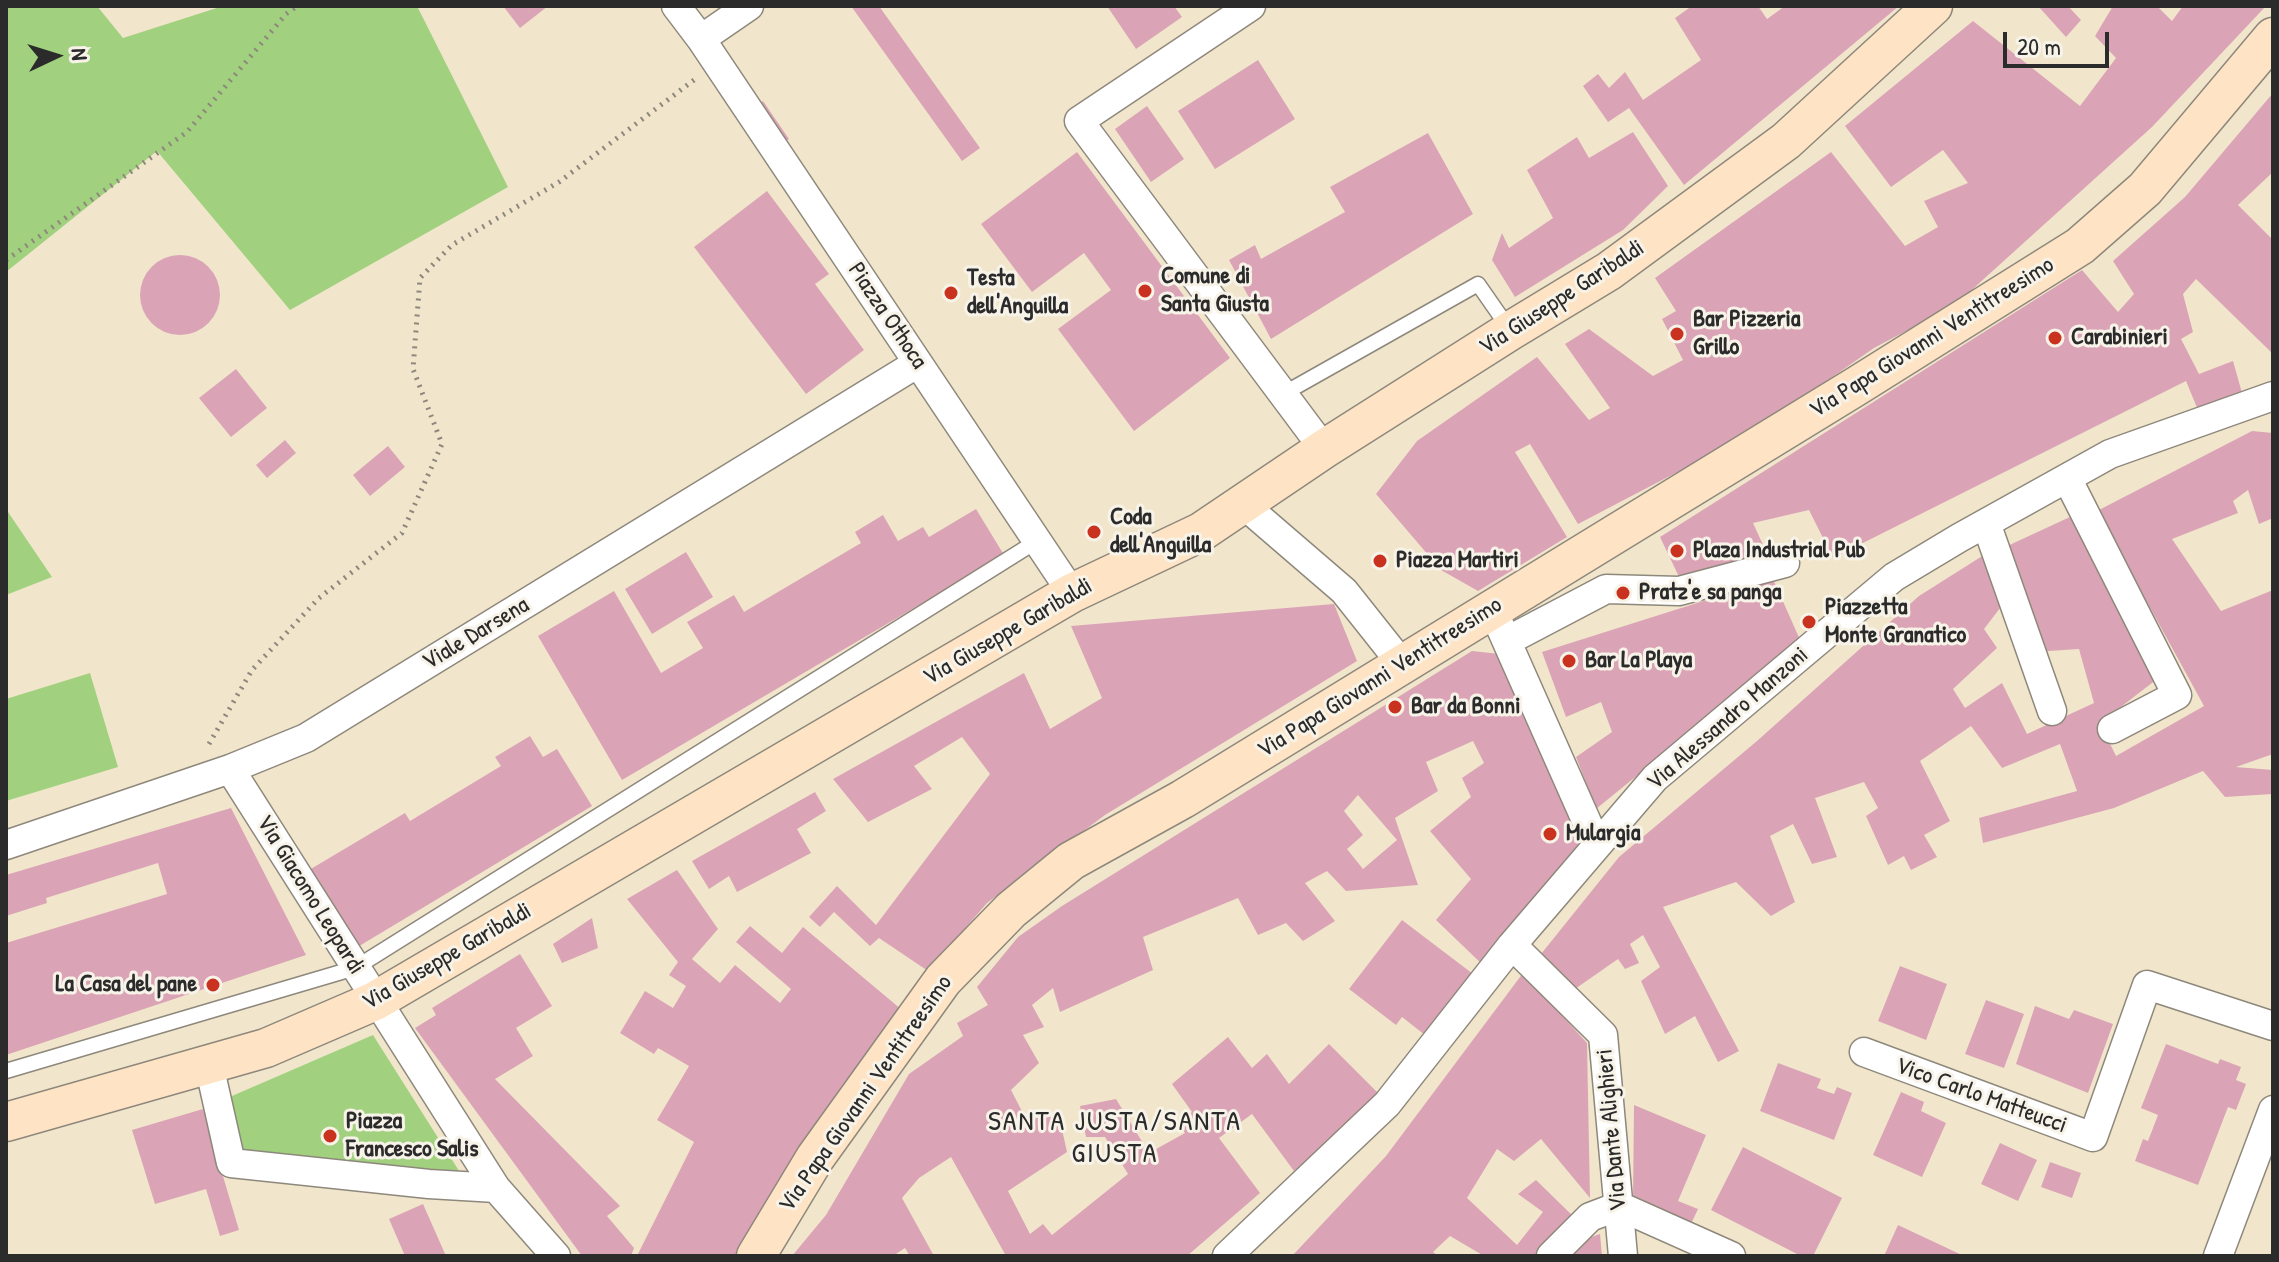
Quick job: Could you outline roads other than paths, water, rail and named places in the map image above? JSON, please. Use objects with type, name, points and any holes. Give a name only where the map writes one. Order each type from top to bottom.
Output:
[{"type":"main road","name":"Via Giuseppe Garibaldi","points":[[6,1122],[266,1048],[375,1001],[1072,593],[1201,532],[1324,449],[1609,271],[1786,141],[1933,6]]},
{"type":"main road","name":"Via Papa Giovanni Ventitreesimo","points":[[756,1256],[815,1158],[943,980],[1011,910],[1071,861],[1183,799],[1402,664],[1500,625],[2080,246],[2145,189],[2273,37]]},
{"type":"street","name":"Piazza Othoca","points":[[676,6],[717,62],[1072,593]]},
{"type":"street","points":[[701,39],[749,6]]},
{"type":"street","points":[[1252,6],[1079,121],[1324,449]]},
{"type":"street","name":"Viale Darsena","points":[[6,845],[230,769],[306,738],[918,363]]},
{"type":"street","name":"Via Alessandro Manzoni","points":[[1235,1254],[1387,1104],[1512,945],[1655,778],[1894,577],[2110,454],[2273,396]]},
{"type":"street","points":[[2067,478],[2177,695],[2112,729]]},
{"type":"street","points":[[1243,504],[1344,591],[1402,664]]},
{"type":"street","points":[[1986,523],[2052,711]]},
{"type":"street","points":[[1597,845],[1500,625],[1606,589],[1679,591],[1785,563]]},
{"type":"street","name":"Via Giacomo Leopardi","points":[[230,769],[496,1188],[556,1256]]},
{"type":"street","name":"Via Dante Alighieri","points":[[1512,945],[1603,1035],[1623,1256]]},
{"type":"street","name":"Vico Carlo Matteucci","points":[[1864,1052],[2093,1137],[2147,985],[2273,1026]]},
{"type":"street","points":[[209,1065],[231,1163],[496,1188]]},
{"type":"street","points":[[2218,1256],[2273,1110]]},
{"type":"street","points":[[1551,1256],[1590,1217],[1619,1206],[1731,1256]]},
{"type":"lane","points":[[1283,394],[1478,284],[1510,331]]},
{"type":"lane","name":"Via Giuseppe Garibaldi","points":[[6,1071],[355,968],[1037,541]]},
{"type":"place","name":"Comune di Santa Giusta","points":[[1145,291]]},
{"type":"place","name":"Testa dell'Anguilla","points":[[951,293]]},
{"type":"place","name":"Bar Pizzeria Grillo","points":[[1677,334]]},
{"type":"place","name":"Carabinieri","points":[[2055,338]]},
{"type":"place","name":"Coda dell'Anguilla","points":[[1094,532]]},
{"type":"place","name":"Plaza Industrial Pub","points":[[1677,551]]},
{"type":"place","name":"Piazza Martiri","points":[[1380,561]]},
{"type":"place","name":"Pratz'e sa panga","points":[[1623,593]]},
{"type":"place","name":"Piazzetta Monte Granatico","points":[[1809,622]]},
{"type":"place","name":"Bar La Playa","points":[[1569,661]]},
{"type":"place","name":"Bar da Bonni","points":[[1395,707]]},
{"type":"place","name":"Mulargia","points":[[1550,834]]},
{"type":"place","name":"La Casa del pane","points":[[213,985]]},
{"type":"place","name":"Piazza Francesco Salis","points":[[330,1136]]},
{"type":"district","name":"SANTA JUSTA/SANTA GIUSTA","points":[[1115,1139]]}]
